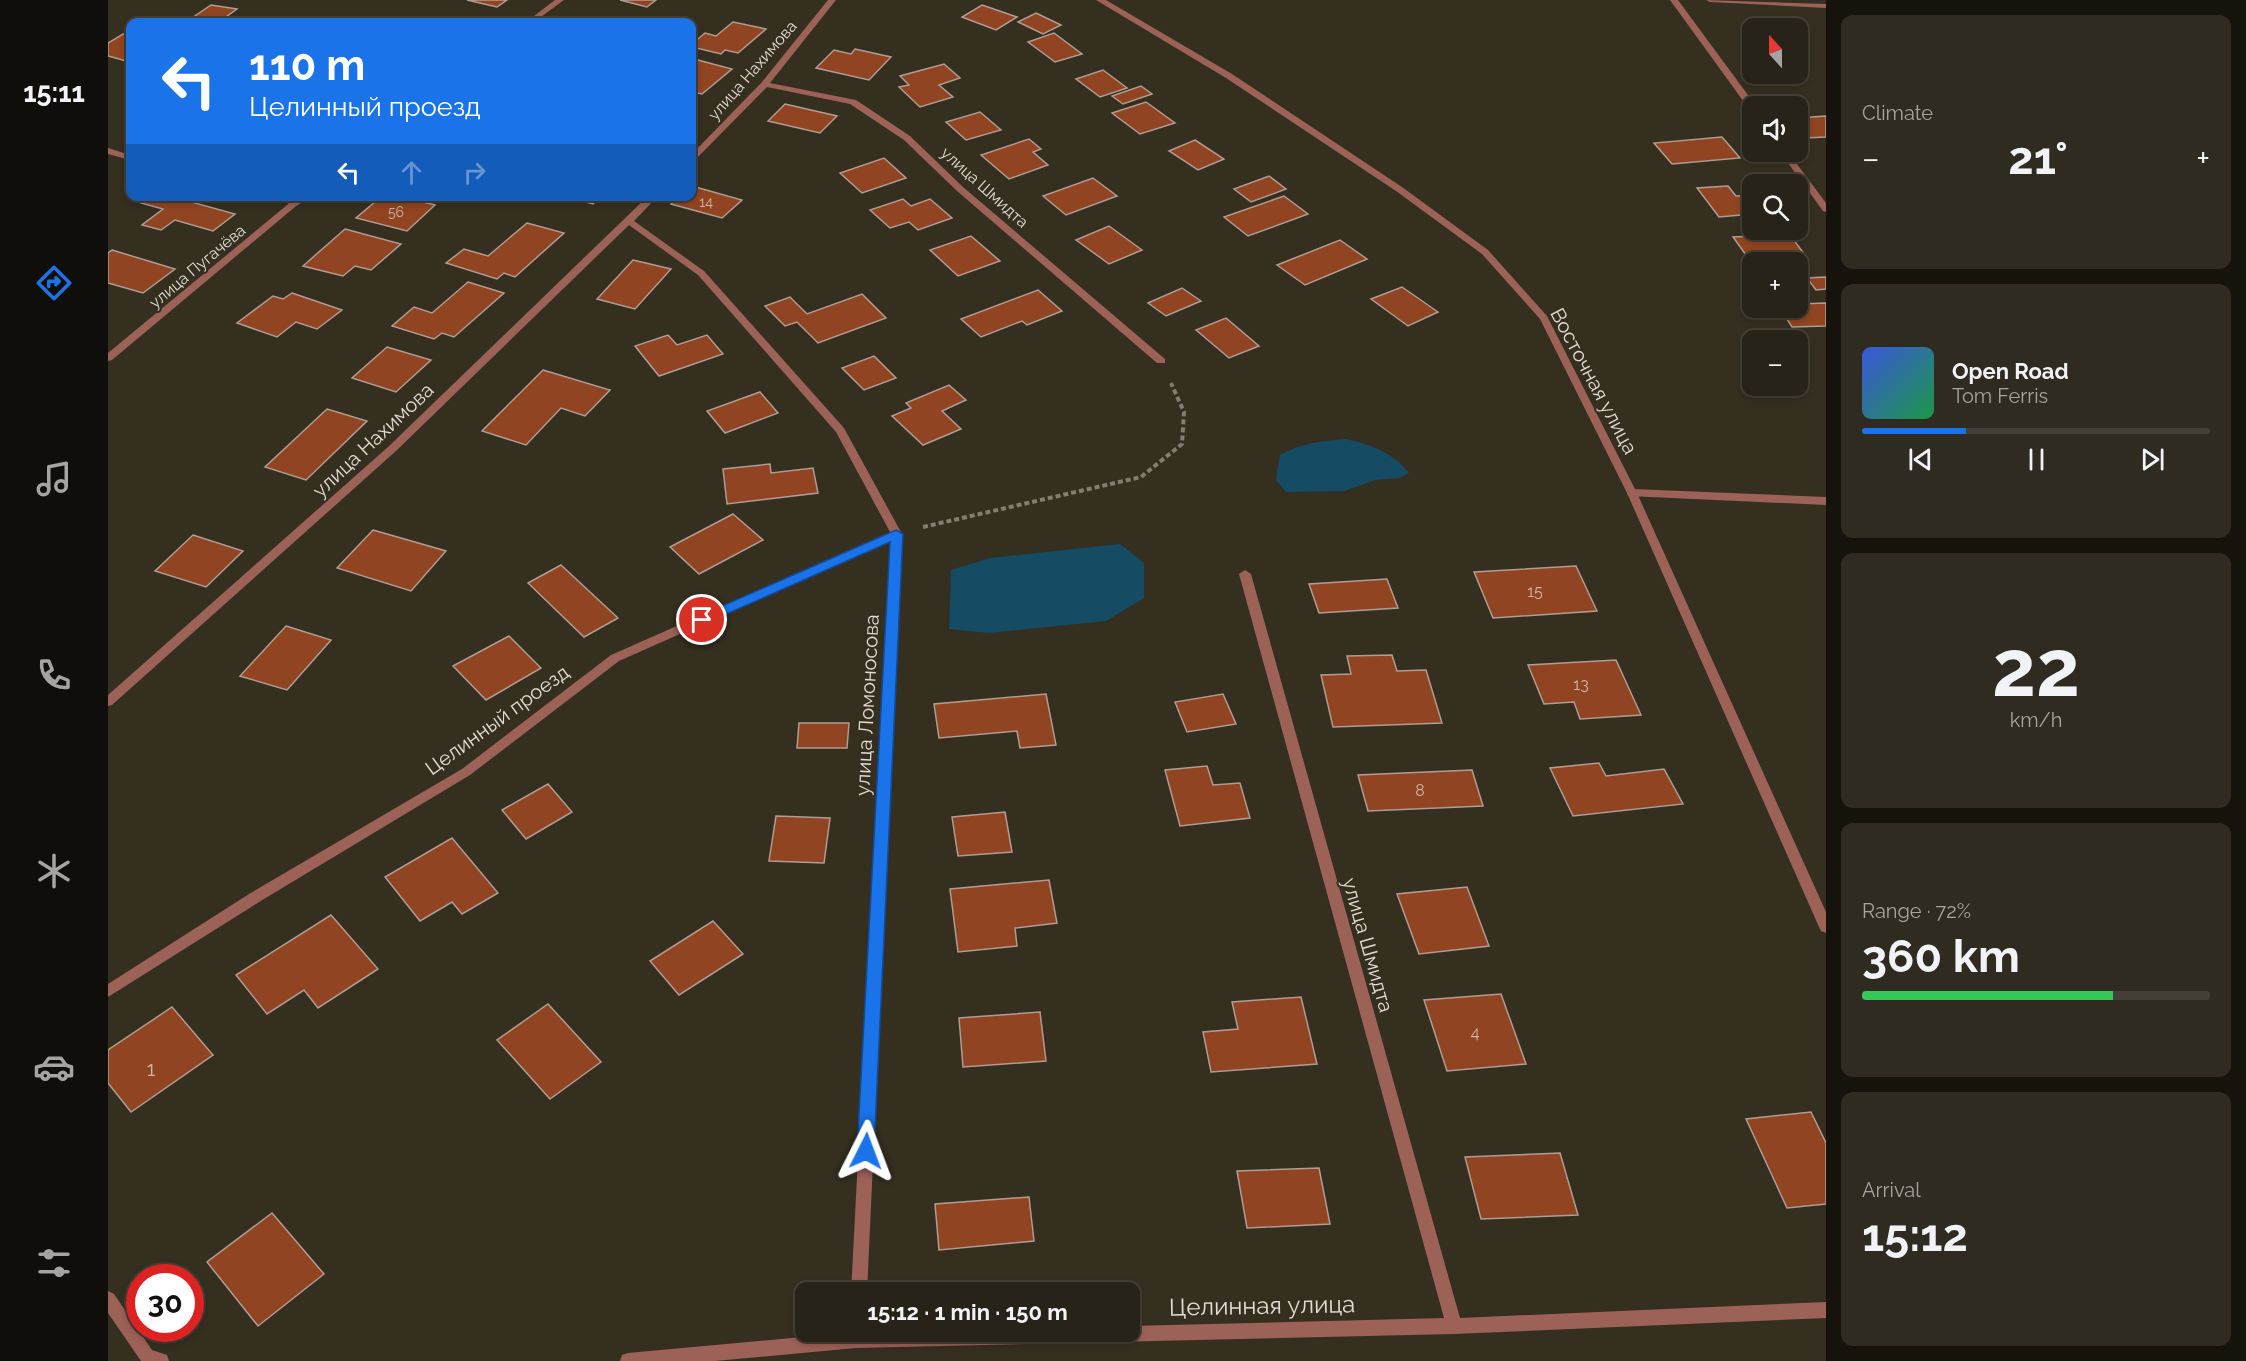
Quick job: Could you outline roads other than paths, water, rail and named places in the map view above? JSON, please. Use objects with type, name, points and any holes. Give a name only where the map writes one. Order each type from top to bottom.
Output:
[{"type":"street","points":[[535,18],[560,0]]},
{"type":"street","name":"улица Нахимова","points":[[696,155],[765,84],[832,0]]},
{"type":"street","name":"Восточная улица","points":[[1100,0],[1229,76],[1399,189],[1485,252],[1544,318],[1632,493],[1826,927]]},
{"type":"street","points":[[1674,0],[1744,96]]},
{"type":"street","points":[[1710,0],[1826,6]]},
{"type":"street","name":"улица Шмидта","points":[[765,84],[853,102],[907,138],[960,189],[1161,361]]},
{"type":"street","points":[[108,151],[126,157]]},
{"type":"street","points":[[1791,162],[1826,209]]},
{"type":"street","points":[[289,201],[296,203]]},
{"type":"street","name":"улица Пугачёва","points":[[108,358],[298,201]]},
{"type":"street","name":"улица Нахимова","points":[[108,702],[392,449],[649,201]]},
{"type":"street","points":[[630,222],[701,273],[840,430],[896,534]]},
{"type":"street","points":[[1632,493],[1826,501]]},
{"type":"street","name":"Целинный проезд","points":[[108,991],[254,898],[466,772],[615,658],[896,534]]},
{"type":"street","name":"улица Ломоносова","points":[[860,1282],[896,534]]},
{"type":"street","name":"улица Шмидта","points":[[1245,574],[1454,1326]]},
{"type":"street","points":[[108,1299],[147,1356],[161,1361]]},
{"type":"street","name":"Целинная улица","points":[[1140,1331],[1454,1326],[1826,1311]]},
{"type":"street","name":"Целинная улица","points":[[628,1361],[801,1342]]},
{"type":"water","points":[[1346,439],[1381,450],[1409,473],[1400,478],[1375,480],[1345,491],[1286,492],[1276,480],[1280,455],[1304,445]]},
{"type":"water","points":[[1120,544],[1144,563],[1144,598],[1106,621],[989,633],[949,629],[951,570],[990,558]]}]
